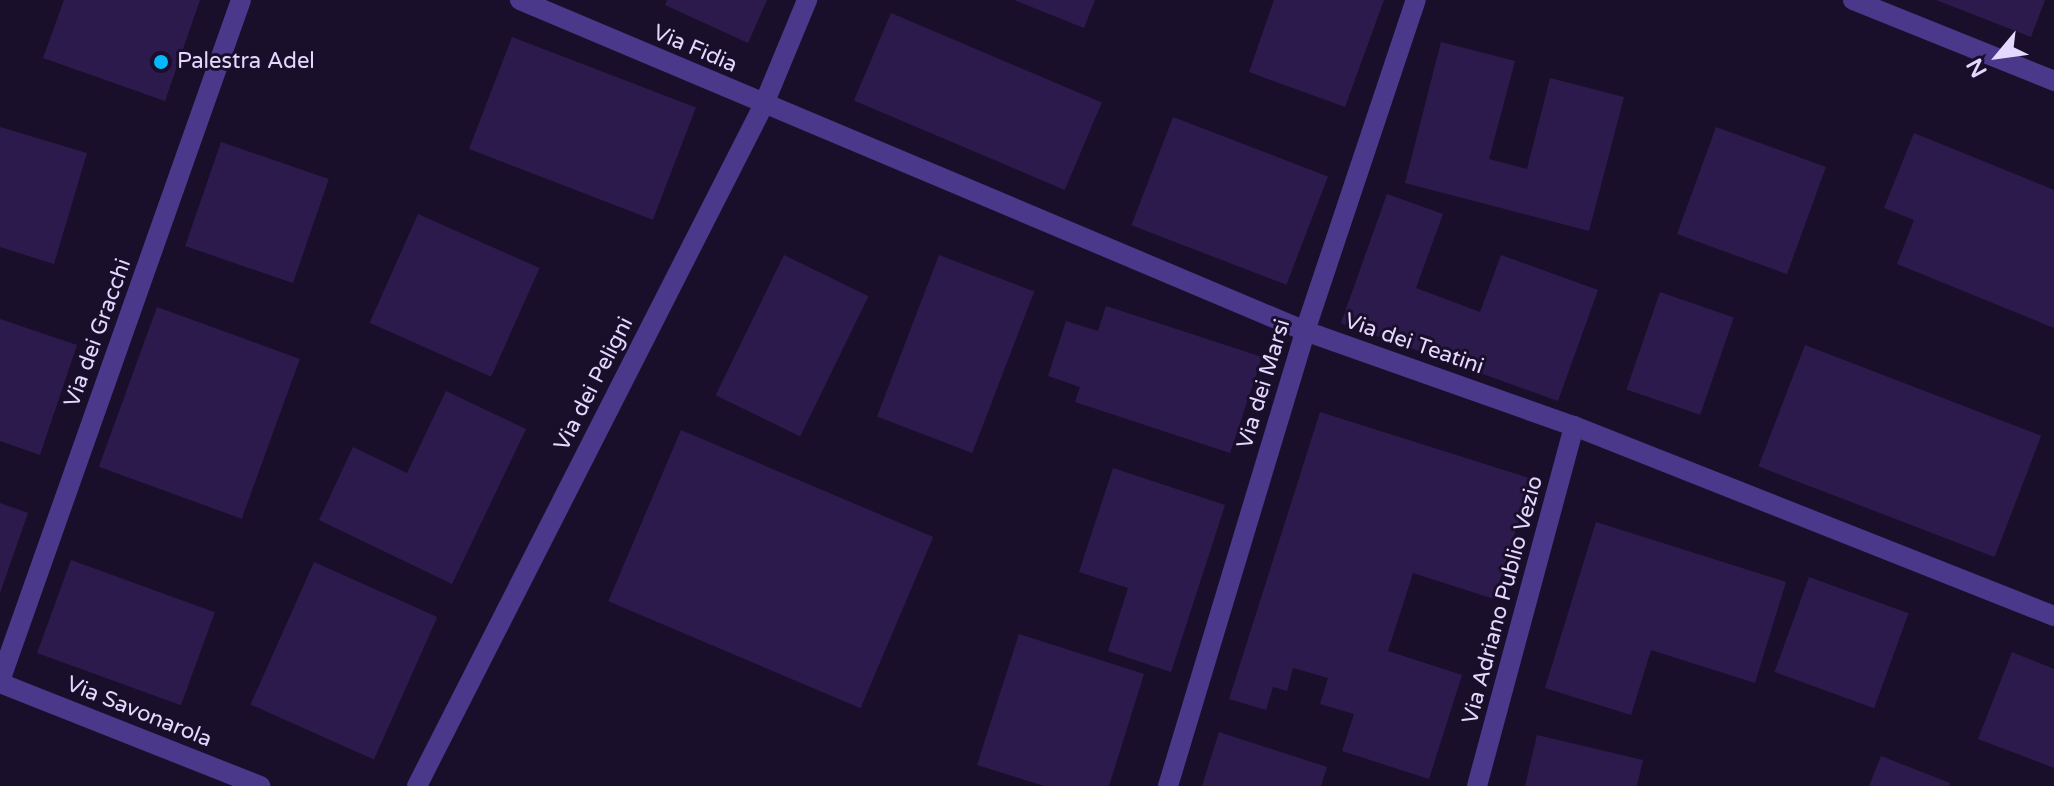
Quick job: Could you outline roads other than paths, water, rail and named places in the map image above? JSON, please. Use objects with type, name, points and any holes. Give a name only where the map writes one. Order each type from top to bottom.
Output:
[{"type":"street","name":"Via dei Gracchi","points":[[0,682],[241,0]]},
{"type":"street","name":"Via Fidia","points":[[520,0],[764,104]]},
{"type":"street","name":"Via dei Peligni","points":[[417,786],[764,104],[807,0]]},
{"type":"street","name":"Via dei Marsi","points":[[1168,786],[1305,331],[1416,0]]},
{"type":"street","points":[[1853,0],[2054,81]]},
{"type":"street","name":"Via dei Teatini","points":[[764,104],[1305,331],[1574,426],[2054,616]]},
{"type":"street","name":"Via Adriano Publio Vezio","points":[[1477,786],[1574,426]]},
{"type":"street","name":"Via Savonarola","points":[[0,682],[260,786]]},
{"type":"place","name":"Palestra Adel","points":[[161,62]]}]
